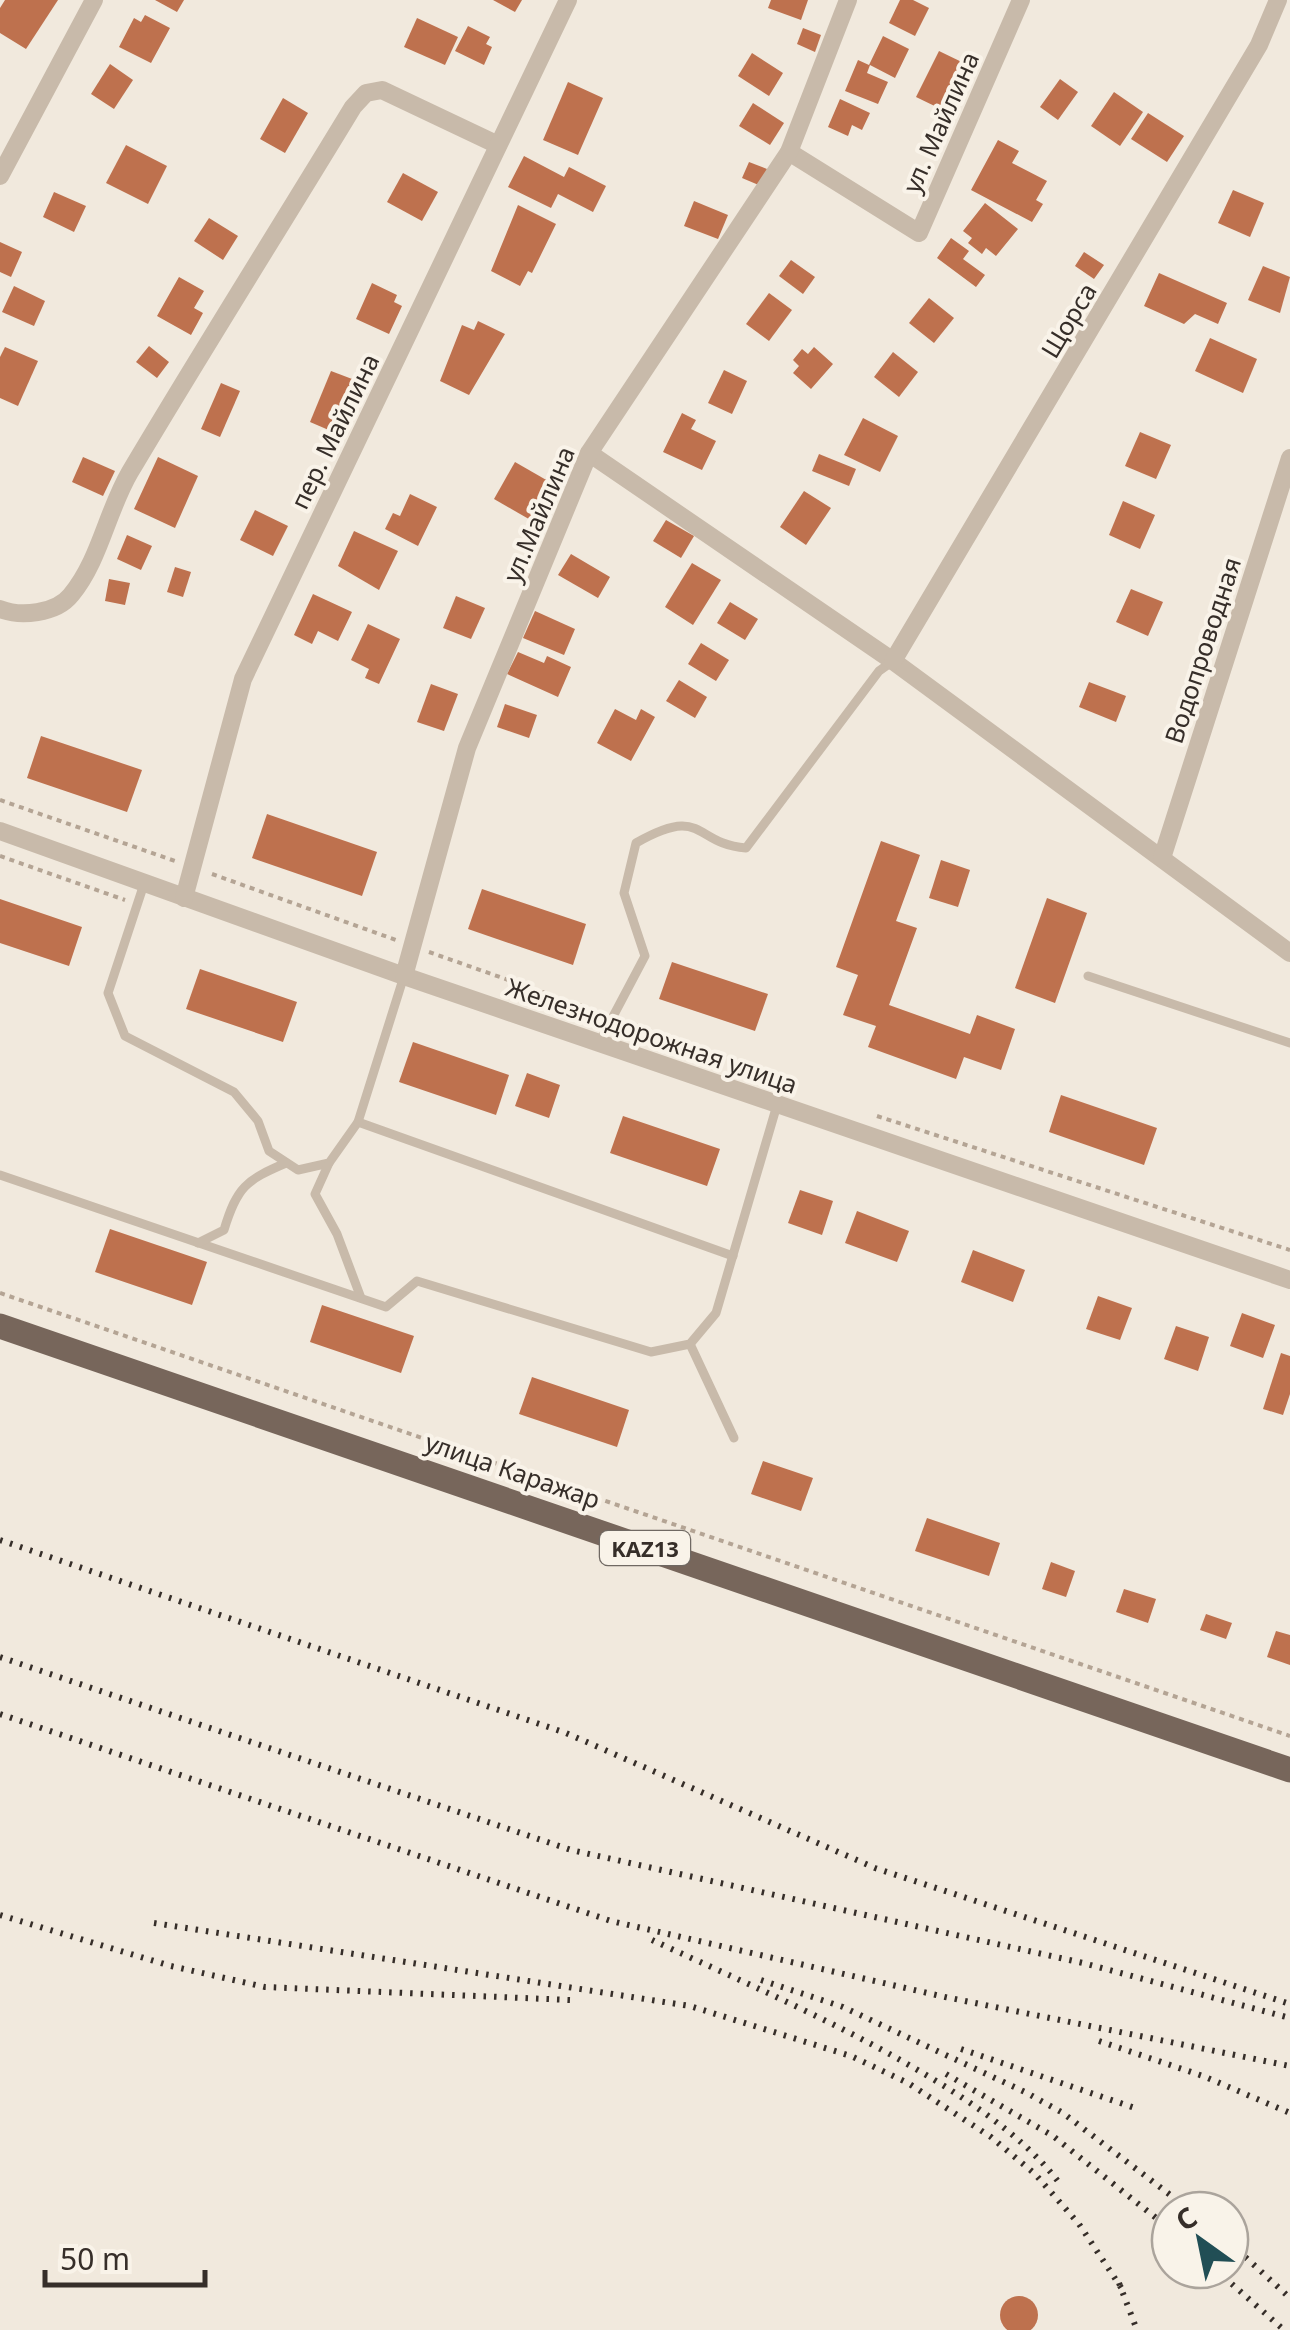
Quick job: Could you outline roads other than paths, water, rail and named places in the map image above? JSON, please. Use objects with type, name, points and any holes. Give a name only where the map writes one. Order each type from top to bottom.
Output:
[{"type":"main road","name":"улица Каражар","points":[[0,1326],[1290,1770]]},
{"type":"street","points":[[0,176],[94,0]]},
{"type":"street","name":"пер. Майлина","points":[[184,898],[243,680],[568,0]]},
{"type":"street","name":"ул.Майлина","points":[[404,976],[466,748],[589,453],[789,152],[848,0]]},
{"type":"street","name":"ул. Майлина","points":[[789,152],[918,234],[1021,0]]},
{"type":"street","name":"Щорса","points":[[893,661],[1240,78],[1278,0]]},
{"type":"street","points":[[0,609],[13,614],[43,611],[68,599],[89,568],[127,478],[366,93],[382,90],[498,145]]},
{"type":"street","points":[[589,453],[893,661],[1290,953]]},
{"type":"street","name":"Водопроводная","points":[[1162,858],[1290,458]]},
{"type":"street","name":"Железнодорожная улица","points":[[0,831],[404,976],[1290,1280]]},
{"type":"lane","points":[[598,1043],[645,956],[624,893],[636,843],[663,828],[694,826],[733,847],[746,848],[880,672],[893,661]]},
{"type":"lane","points":[[144,884],[108,993],[125,1036],[234,1092],[258,1121],[269,1152],[298,1170],[329,1163]]},
{"type":"lane","points":[[361,1298],[337,1234],[315,1194],[329,1163],[358,1122],[404,976]]},
{"type":"lane","points":[[1088,976],[1290,1044]]},
{"type":"lane","points":[[0,1175],[386,1306],[417,1281],[651,1352],[690,1344],[716,1313],[776,1105]]},
{"type":"lane","points":[[358,1122],[732,1256]]},
{"type":"lane","points":[[198,1242],[224,1230],[234,1197],[252,1178],[286,1162]]},
{"type":"lane","points":[[690,1344],[734,1438]]},
{"type":"railway","points":[[0,1540],[566,1733],[875,1868],[1290,2004]]},
{"type":"railway","points":[[0,1657],[571,1850],[1083,1963],[1290,2018]]},
{"type":"railway","points":[[0,1714],[611,1921],[945,1997],[1290,2066]]},
{"type":"railway","points":[[0,1915],[171,1966],[265,1987],[570,2000]]},
{"type":"railway","points":[[154,1923],[690,2006],[851,2056],[908,2083],[991,2137],[1035,2174],[1079,2224],[1124,2292]]},
{"type":"railway","points":[[652,1940],[813,2014],[929,2077],[1026,2147],[1060,2184]]},
{"type":"railway","points":[[761,1980],[843,2007],[1025,2092],[1063,2113],[1164,2190]]},
{"type":"railway","points":[[1099,2041],[1203,2076],[1290,2113]]},
{"type":"railway","points":[[961,2049],[1135,2108]]},
{"type":"railway","points":[[946,2074],[1053,2136],[1150,2213]]},
{"type":"railway","points":[[1250,2261],[1290,2298]]},
{"type":"railway","points":[[1119,2283],[1137,2330]]},
{"type":"railway","points":[[1239,2290],[1284,2330]]}]
